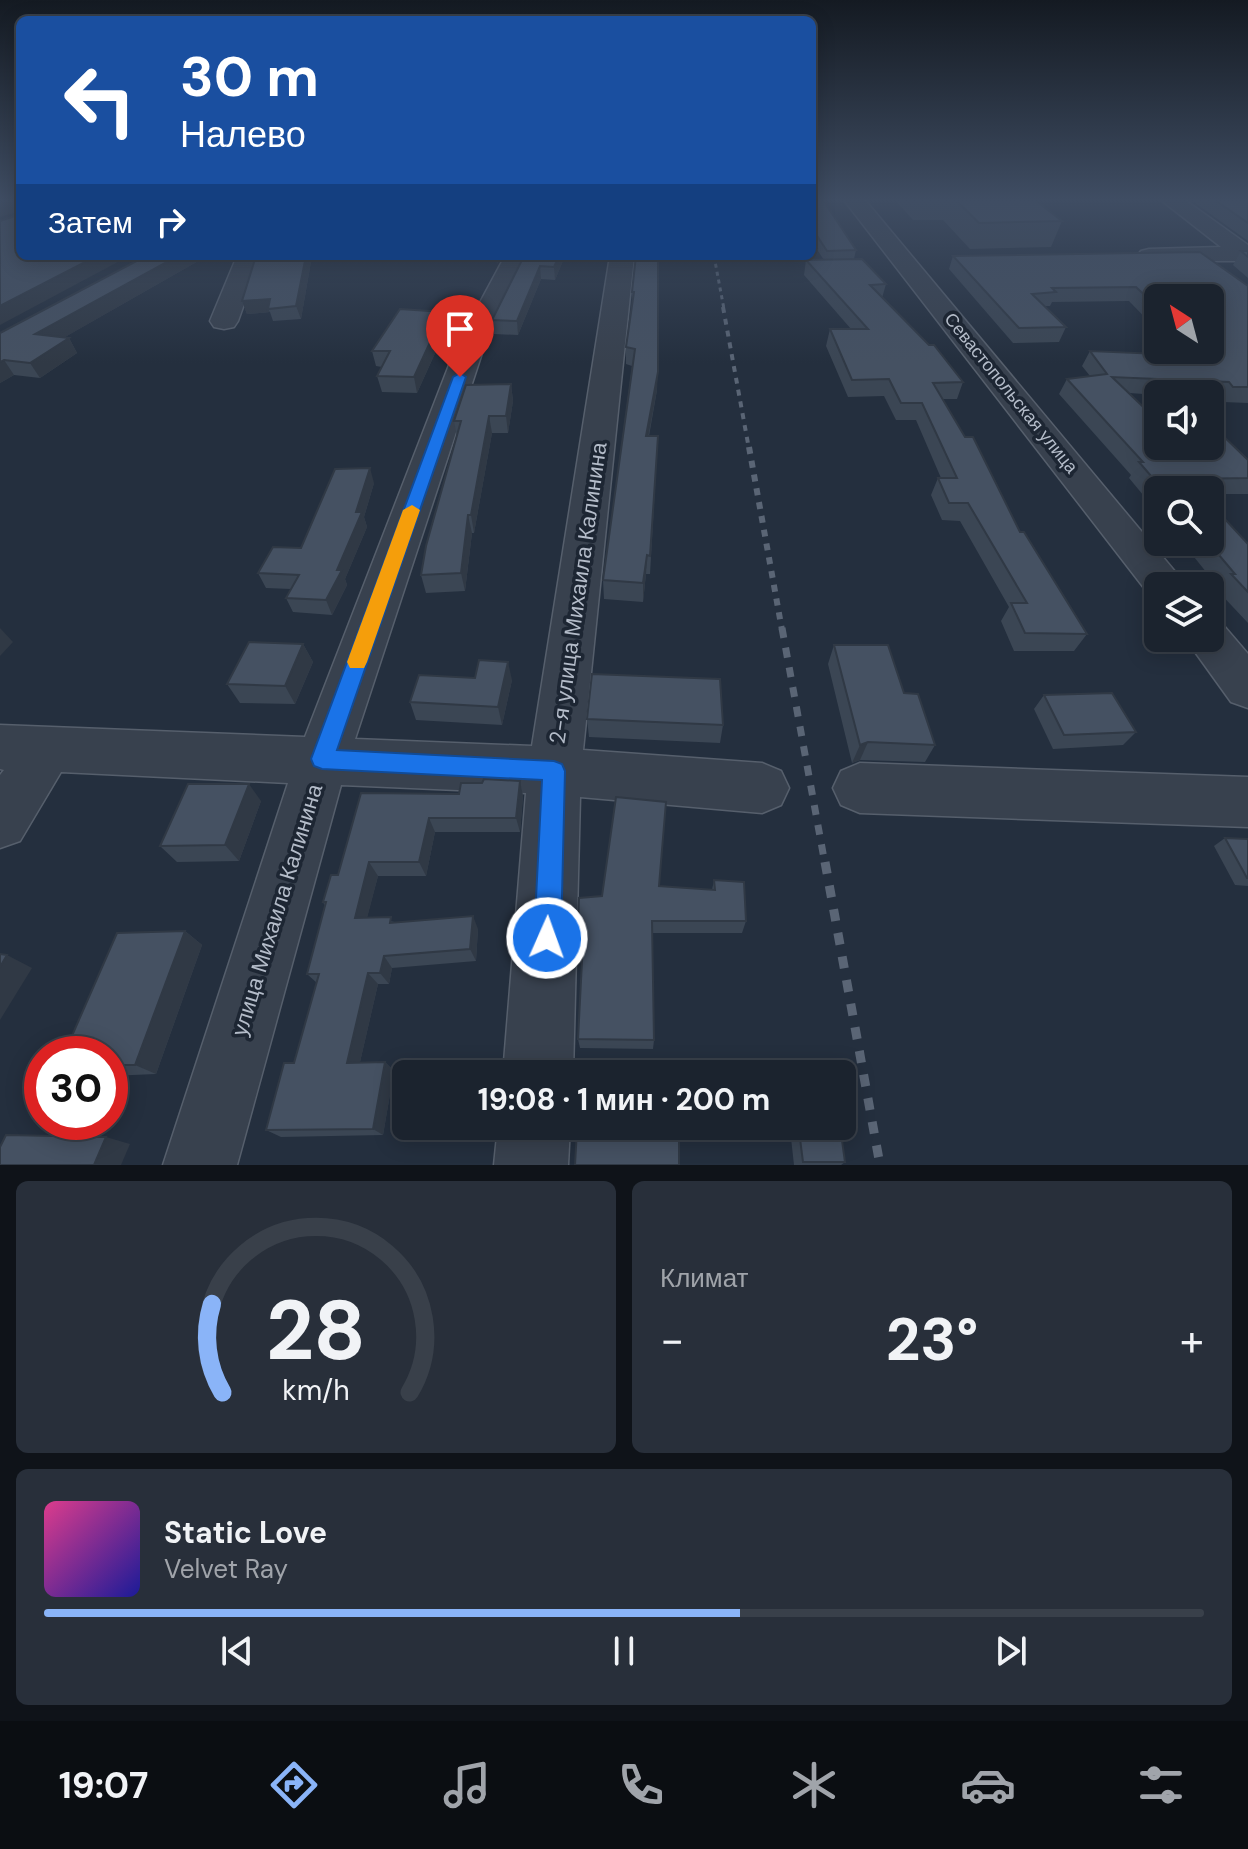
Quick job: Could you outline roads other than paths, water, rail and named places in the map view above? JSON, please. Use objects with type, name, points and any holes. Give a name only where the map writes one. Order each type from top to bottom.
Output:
[{"type":"street","name":"Севастопольская улица","points":[[914,254],[1155,572]]},
{"type":"street","points":[[1123,256],[1230,254]]},
{"type":"street","points":[[1200,255],[1236,282]]},
{"type":"street","points":[[224,321],[247,260]]},
{"type":"street","name":"улица Михаила Калинина","points":[[200,1165],[322,759],[470,347],[515,260]]},
{"type":"street","name":"2-я улица Михаила Калинина","points":[[539,1060],[554,771],[621,260]]},
{"type":"street","points":[[1219,652],[1248,688]]},
{"type":"street","points":[[0,822],[23,749],[554,771],[762,788]]},
{"type":"street","points":[[860,788],[1248,802]]},
{"type":"street","points":[[531,1165],[533,1140]]},
{"type":"railway","points":[[715,260],[724,309]]},
{"type":"railway","points":[[723,307],[749,449]]},
{"type":"railway","points":[[749,447],[782,630]]},
{"type":"railway","points":[[782,628],[825,864]]},
{"type":"railway","points":[[825,862],[880,1165]]}]
